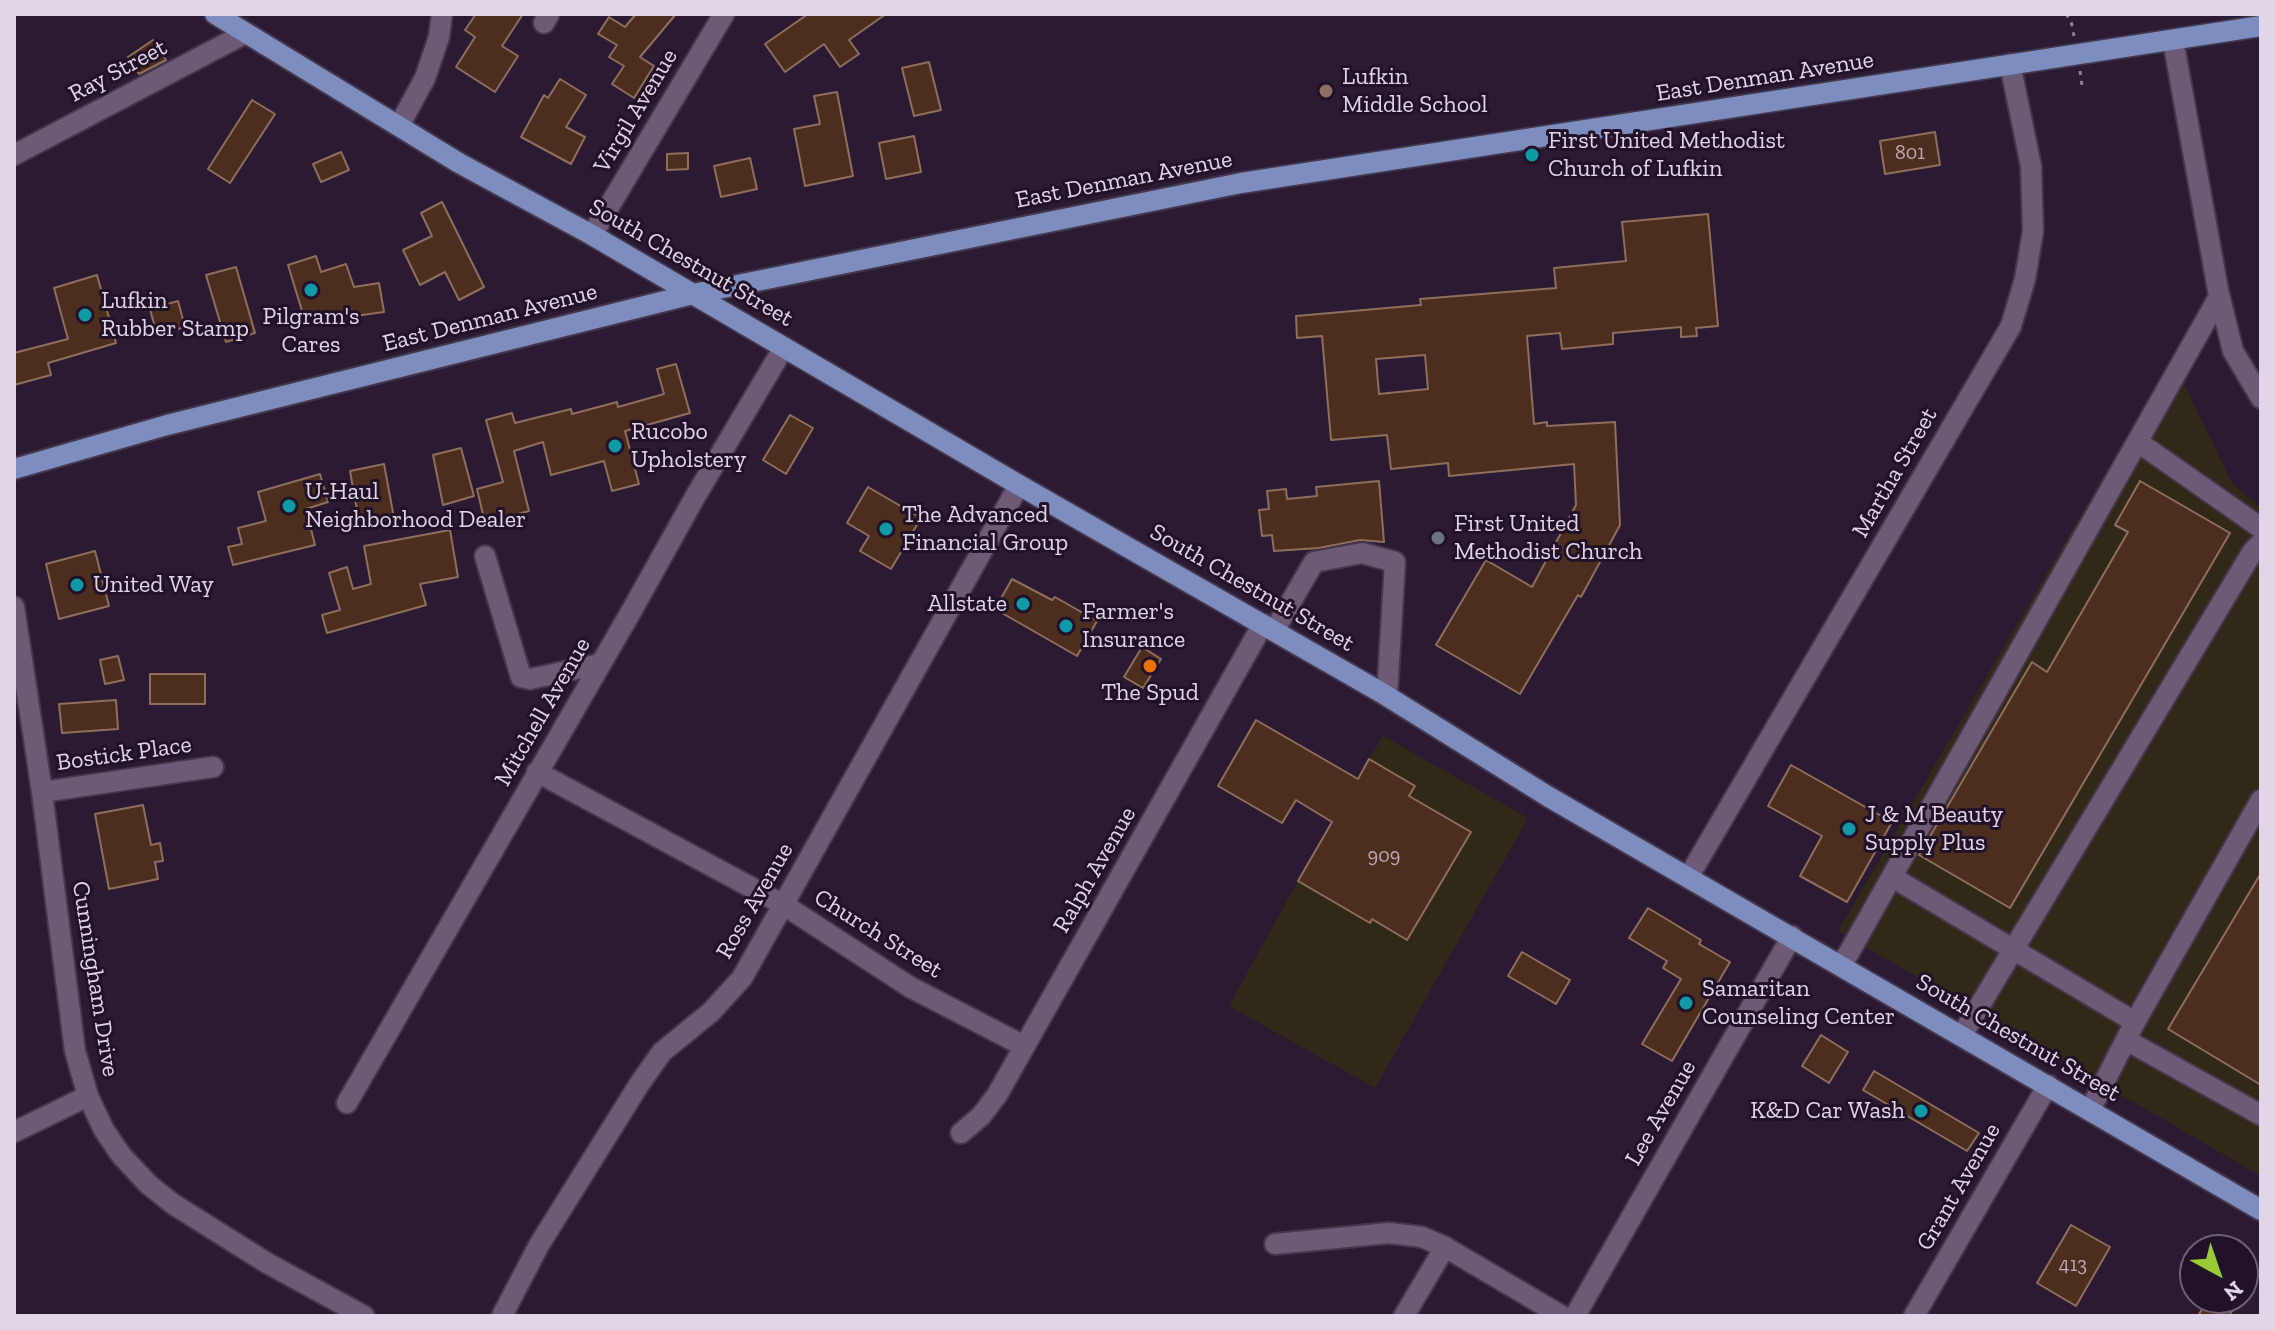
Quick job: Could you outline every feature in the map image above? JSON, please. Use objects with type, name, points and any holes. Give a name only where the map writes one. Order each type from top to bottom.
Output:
[{"type":"main road","name":"South Chestnut Street","points":[[215,14],[459,163],[592,235],[1387,696],[1549,797],[2260,1207]]},
{"type":"main road","name":"East Denman Avenue","points":[[14,469],[167,425],[693,294],[1241,183],[2261,26]]},
{"type":"street","points":[[399,126],[425,78],[439,37],[442,14]]},
{"type":"street","name":"Virgil Avenue","points":[[592,235],[724,14]]},
{"type":"street","name":"Ray Street","points":[[14,155],[246,33]]},
{"type":"street","points":[[2173,40],[2219,297],[2233,351],[2261,398]]},
{"type":"street","name":"Martha Street","points":[[1689,876],[2011,326],[2025,279],[2033,231],[2031,166],[2010,64]]},
{"type":"street","points":[[1842,965],[2219,297]]},
{"type":"street","name":"Mitchell Avenue","points":[[347,1103],[784,347]]},
{"type":"street","points":[[2138,442],[2261,528]]},
{"type":"street","name":"Ross Avenue","points":[[502,1316],[539,1245],[662,1052],[711,1012],[742,978],[1019,485]]},
{"type":"street","points":[[1962,1035],[2253,551],[2261,543]]},
{"type":"street","name":"Ralph Avenue","points":[[961,1133],[981,1116],[997,1095],[1268,627],[1314,562],[1362,553],[1395,562],[1387,696]]},
{"type":"street","points":[[485,556],[521,677],[530,679],[600,664]]},
{"type":"street","name":"Cunningham Drive","points":[[14,607],[42,792],[75,1051],[88,1096],[104,1130],[121,1155],[148,1184],[173,1204],[267,1263],[364,1316]]},
{"type":"street","name":"Bostick Place","points":[[42,792],[213,767]]},
{"type":"street","name":"Church Street","points":[[537,772],[784,905],[910,987],[1024,1046]]},
{"type":"street","points":[[2090,1110],[2130,1031],[2261,800]]},
{"type":"street","points":[[1892,877],[2013,949],[2130,1031],[2261,1115]]},
{"type":"street","name":"Lee Avenue","points":[[1575,1316],[1792,936]]},
{"type":"street","name":"Grant Avenue","points":[[1914,1316],[2048,1085]]},
{"type":"street","points":[[14,1132],[88,1096]]},
{"type":"street","points":[[1275,1244],[1389,1233],[1422,1237],[1445,1247],[1562,1316]]},
{"type":"street","points":[[1404,1316],[1445,1247]]},
{"type":"shaded area","points":[[2172,359],[2232,483],[2261,509],[2261,1176],[1838,931]]},
{"type":"shaded area","points":[[1383,736],[1528,818],[1375,1088],[1229,1006]]},
{"type":"building","points":[[476,14],[523,14],[502,46],[518,56],[495,92],[456,67],[475,37],[465,30]]},
{"type":"building","points":[[636,14],[676,14],[640,57],[654,66],[634,98],[612,84],[624,66],[609,57],[617,45],[598,34],[609,17],[625,27]]},
{"type":"building","points":[[808,14],[886,14],[849,40],[859,54],[840,67],[824,44],[785,72],[765,44]]},
{"type":"building","points":[[153,40],[166,60],[139,74],[128,57]]},
{"type":"building","points":[[929,62],[941,110],[914,116],[902,68]]},
{"type":"building","points":[[560,79],[586,95],[566,127],[585,137],[571,164],[521,137],[544,95],[548,98]]},
{"type":"building","points":[[837,92],[853,176],[805,186],[794,129],[820,124],[814,96]]},
{"type":"building","points":[[252,100],[275,114],[230,183],[208,169]]},
{"type":"building","points":[[1935,132],[1940,165],[1885,174],[1880,141]]},
{"type":"building","points":[[914,136],[921,172],[886,179],[879,143]]},
{"type":"building","points":[[341,152],[349,170],[321,182],[313,164]]},
{"type":"building","points":[[688,153],[688,169],[667,170],[667,154]]},
{"type":"building","points":[[750,158],[757,189],[721,197],[714,166]]},
{"type":"building","points":[[442,202],[484,287],[459,300],[445,272],[420,285],[403,250],[432,236],[421,213]]},
{"type":"building","points":[[1708,214],[1718,326],[1696,328],[1697,336],[1681,337],[1681,327],[1613,333],[1613,344],[1562,349],[1560,333],[1527,336],[1534,424],[1615,422],[1620,525],[1581,597],[1578,595],[1520,694],[1436,645],[1486,560],[1532,587],[1576,505],[1574,464],[1449,476],[1448,463],[1391,469],[1387,435],[1331,440],[1322,336],[1297,338],[1296,316],[1421,305],[1420,299],[1556,288],[1554,268],[1626,261],[1622,222]],"holes":[[[1425,355],[1428,389],[1379,394],[1376,359]]]},
{"type":"building","points":[[316,256],[321,272],[346,264],[354,287],[379,283],[384,312],[348,317],[347,311],[306,324],[288,265]]},
{"type":"building","points":[[236,267],[255,333],[226,342],[206,275]]},
{"type":"building","name":"Lufkin Rubber Stamp","points":[[97,275],[116,343],[48,363],[51,375],[14,385],[14,353],[68,339],[54,288]]},
{"type":"building","points":[[178,301],[185,327],[157,335],[150,309]]},
{"type":"building","points":[[676,364],[690,413],[625,431],[639,484],[612,491],[604,461],[551,475],[543,442],[514,451],[529,511],[485,523],[477,489],[503,482],[486,420],[512,413],[515,423],[571,409],[572,414],[617,402],[618,407],[664,394],[657,369]]},
{"type":"building","points":[[790,415],[813,428],[786,474],[763,460]]},
{"type":"building","points":[[461,448],[474,496],[443,505],[433,455]]},
{"type":"building","points":[[384,464],[394,518],[360,527],[350,471]]},
{"type":"building","points":[[320,474],[328,502],[306,509],[315,545],[233,565],[228,547],[242,544],[238,528],[266,521],[258,492]]},
{"type":"building","points":[[1379,481],[1384,542],[1360,540],[1319,548],[1274,551],[1272,535],[1262,536],[1259,510],[1269,509],[1267,491],[1286,489],[1287,499],[1317,496],[1316,487]]},
{"type":"building","points":[[2140,481],[2230,533],[2010,908],[1919,855],[2032,662],[2047,672],[2128,532],[2115,525]]},
{"type":"building","name":"The Advanced Financial Group","points":[[868,487],[921,518],[891,569],[860,551],[869,536],[847,523]]},
{"type":"building","points":[[450,530],[458,577],[420,584],[426,605],[327,633],[322,615],[340,610],[329,573],[347,567],[353,589],[371,584],[364,546]]},
{"type":"building","name":"United Way","points":[[95,551],[109,606],[59,619],[46,564]]},
{"type":"building","points":[[1012,579],[1052,600],[1055,597],[1097,621],[1077,656],[995,609]]},
{"type":"building","name":"The Spud","points":[[1142,647],[1161,659],[1143,688],[1124,677]]},
{"type":"building","points":[[118,656],[124,680],[105,684],[100,660]]},
{"type":"building","points":[[150,674],[205,674],[205,704],[150,704]]},
{"type":"building","points":[[116,700],[118,729],[62,733],[59,704]]},
{"type":"building","points":[[1256,720],[1358,779],[1369,759],[1415,786],[1409,796],[1471,832],[1407,940],[1372,919],[1370,923],[1298,881],[1332,822],[1296,800],[1282,823],[1218,786]]},
{"type":"building","name":"J & M Beauty Supply Plus","points":[[1791,765],[1892,822],[1847,902],[1800,876],[1822,836],[1768,806]]},
{"type":"building","points":[[143,805],[151,845],[160,843],[163,861],[155,862],[158,879],[109,889],[95,814]]},
{"type":"building","points":[[2261,873],[2261,1085],[2168,1029]]},
{"type":"building","name":"Samaritan Counseling Center","points":[[1648,908],[1701,940],[1699,944],[1730,962],[1672,1061],[1642,1044],[1681,979],[1663,968],[1667,961],[1629,938]]},
{"type":"building","points":[[1522,952],[1570,980],[1556,1004],[1508,976]]},
{"type":"building","points":[[1821,1035],[1848,1052],[1829,1083],[1802,1066]]},
{"type":"building","name":"K&D Car Wash","points":[[1874,1071],[1979,1133],[1967,1151],[1863,1090]]},
{"type":"building","points":[[2071,1225],[2110,1247],[2076,1306],[2037,1283]]},
{"type":"building","points":[[2199,1314],[2230,1314],[2229,1316]]},
{"type":"place","name":"Lufkin Middle School","points":[[1326,91]]},
{"type":"place","name":"First United Methodist Church of Lufkin","points":[[1532,155]]},
{"type":"place","name":"Pilgram's Cares","points":[[311,290]]},
{"type":"place","name":"Lufkin Rubber Stamp","points":[[85,315]]},
{"type":"place","name":"Rucobo Upholstery","points":[[615,446]]},
{"type":"place","name":"U-Haul Neighborhood Dealer","points":[[289,506]]},
{"type":"place","name":"The Advanced Financial Group","points":[[886,529]]},
{"type":"place","name":"First United Methodist Church","points":[[1438,538]]},
{"type":"place","name":"United Way","points":[[77,585]]},
{"type":"place","name":"Allstate","points":[[1023,604]]},
{"type":"place","name":"Farmer's Insurance","points":[[1066,626]]},
{"type":"place","name":"The Spud","points":[[1150,666]]},
{"type":"place","name":"J & M Beauty Supply Plus","points":[[1849,829]]},
{"type":"place","name":"Samaritan Counseling Center","points":[[1686,1003]]},
{"type":"place","name":"K&D Car Wash","points":[[1921,1111]]}]
